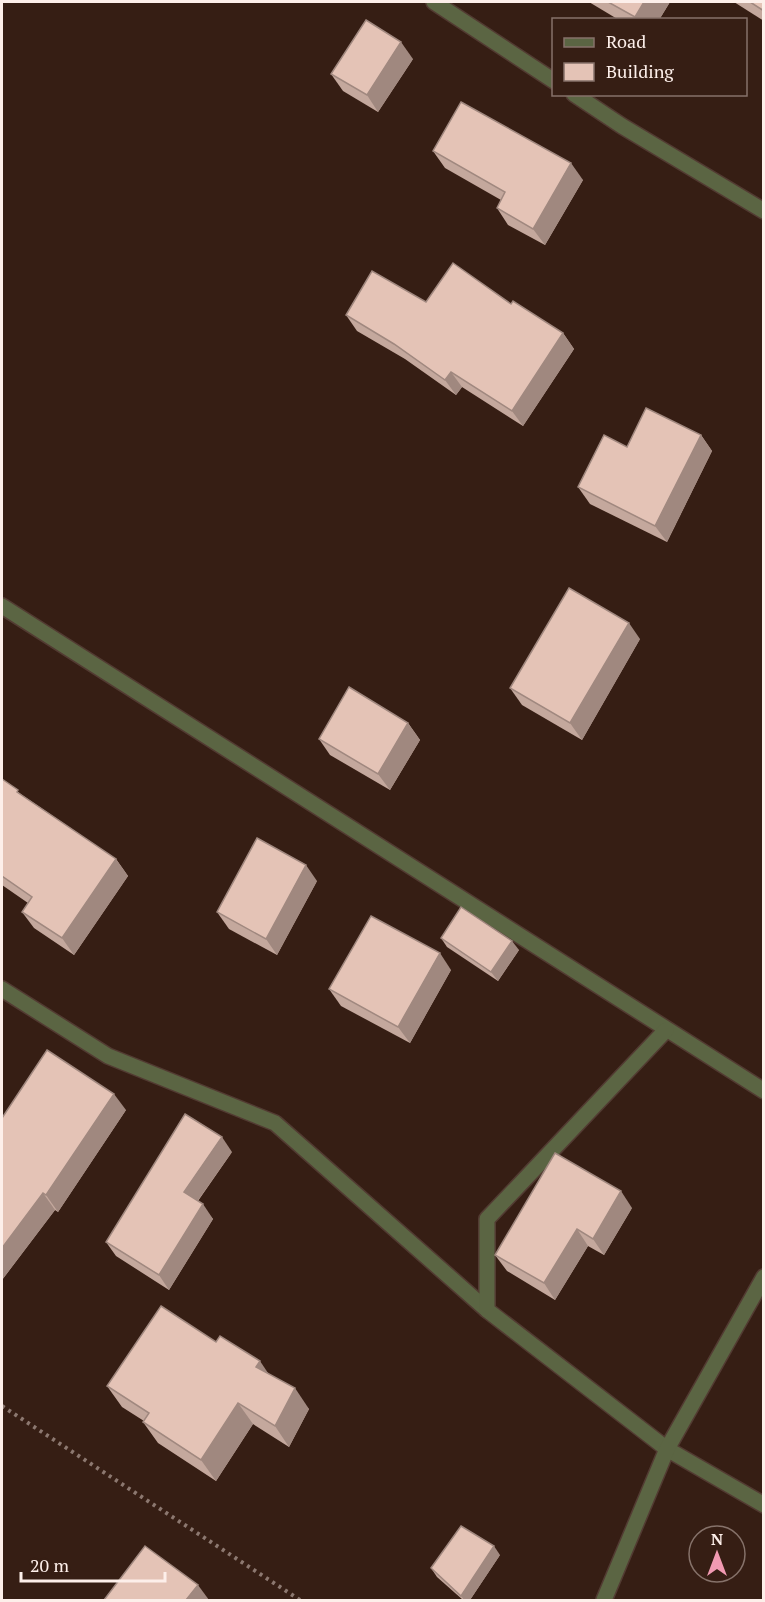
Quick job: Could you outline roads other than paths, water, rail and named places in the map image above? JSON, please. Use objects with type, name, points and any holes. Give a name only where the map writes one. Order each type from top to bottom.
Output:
[{"type":"street","points":[[434,2],[552,80]]},
{"type":"street","points":[[577,96],[622,126],[764,211]]},
{"type":"street","points":[[2,606],[764,1091]]},
{"type":"street","points":[[2,989],[108,1056],[275,1123],[487,1310],[667,1449],[764,1505]]},
{"type":"street","points":[[487,1310],[487,1219],[666,1030]]},
{"type":"street","points":[[604,1600],[667,1449],[764,1277]]}]
